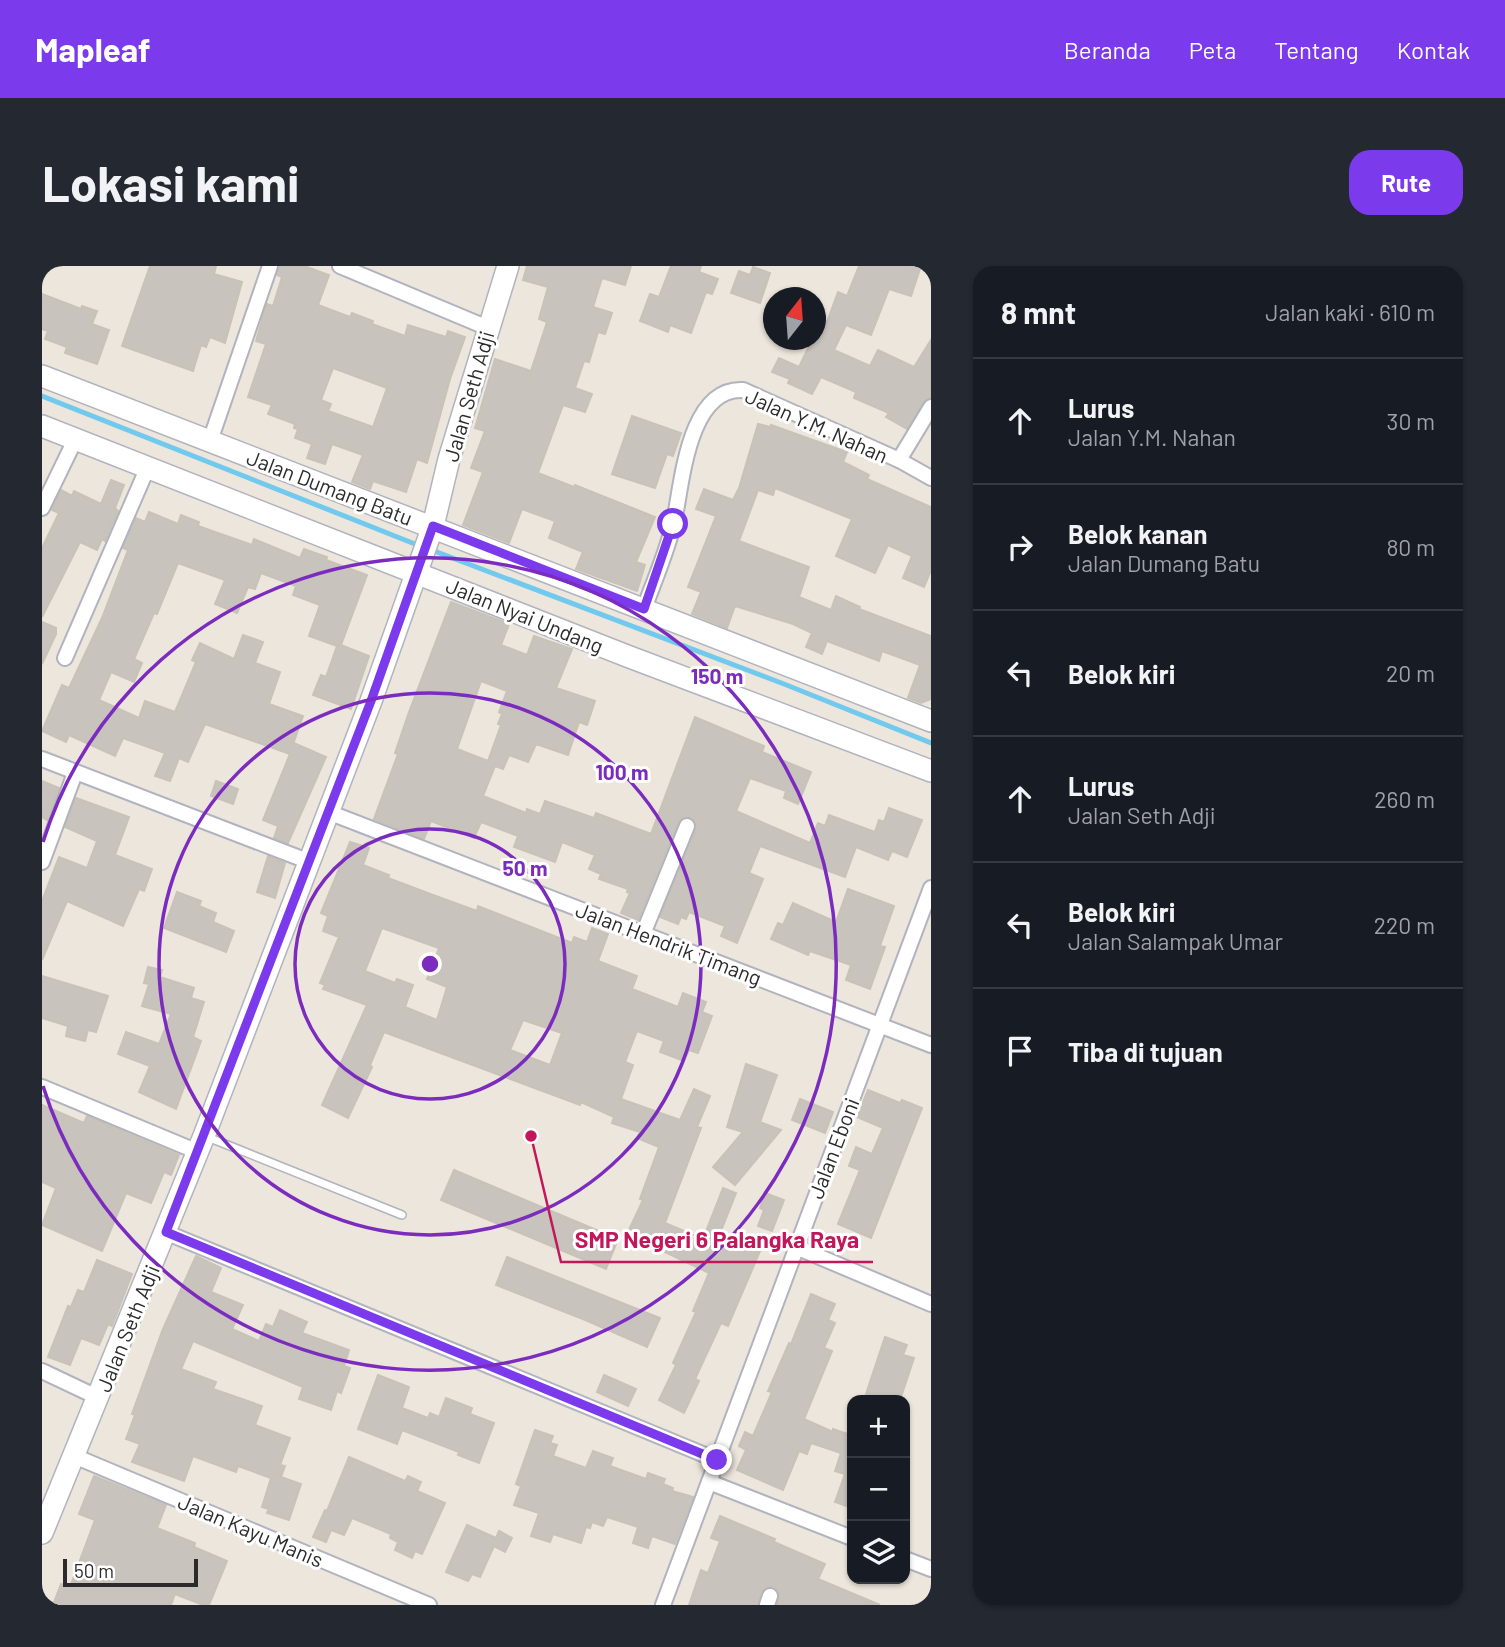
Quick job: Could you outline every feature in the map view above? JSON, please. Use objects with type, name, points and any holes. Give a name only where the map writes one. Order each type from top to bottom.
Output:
[{"type":"street","points":[[210,441],[270,266]]},
{"type":"street","points":[[340,266],[488,328]]},
{"type":"street","name":"Jalan Seth Adji","points":[[42,1533],[201,1144],[310,862],[418,570],[508,266]]},
{"type":"street","name":"Jalan Dumang Batu","points":[[42,376],[431,531],[644,609],[931,721]]},
{"type":"street","name":"Jalan Y.M. Nahan","points":[[644,609],[673,524],[688,449],[697,425],[718,397],[734,390],[743,390],[899,460],[931,478]]},
{"type":"street","points":[[899,460],[931,407]]},
{"type":"street","name":"Jalan Nyai Undang","points":[[42,426],[148,469],[418,570],[627,656],[931,771]]},
{"type":"street","points":[[42,508],[75,440]]},
{"type":"street","points":[[65,658],[148,469]]},
{"type":"street","points":[[42,760],[310,862]]},
{"type":"street","points":[[42,862],[75,773]]},
{"type":"street","name":"Jalan Hendrik Timang","points":[[328,812],[880,1023],[931,1045]]},
{"type":"street","points":[[643,934],[687,826]]},
{"type":"street","name":"Jalan Eboni","points":[[663,1605],[931,888]]},
{"type":"street","points":[[42,1087],[201,1144]]},
{"type":"street","points":[[166,1232],[717,1460]]},
{"type":"street","points":[[796,1247],[931,1304]]},
{"type":"street","points":[[42,1371],[99,1398]]},
{"type":"street","name":"Jalan Kayu Manis","points":[[74,1456],[429,1605]]},
{"type":"street","points":[[709,1482],[847,1536]]},
{"type":"street","points":[[910,1561],[931,1569]]},
{"type":"lane","points":[[201,1144],[402,1215]]},
{"type":"building","points":[[150,266],[216,266],[214,274],[242,282],[225,343],[210,337],[206,347],[201,345],[193,371],[122,346]]},
{"type":"building","points":[[279,266],[304,266],[329,275],[318,305],[350,317],[352,313],[373,321],[372,324],[405,336],[408,325],[446,337],[448,331],[465,337],[450,379],[427,463],[417,459],[406,492],[373,481],[370,489],[352,482],[363,455],[332,444],[325,464],[307,458],[312,444],[295,438],[298,429],[294,428],[295,424],[268,414],[272,405],[248,397],[266,344],[256,341],[267,304],[273,306],[282,277],[277,275]],"holes":[[[333,368],[387,388],[373,427],[328,411],[331,404],[321,400]]]},
{"type":"building","points":[[527,266],[631,266],[625,285],[602,278],[593,307],[612,313],[605,334],[598,332],[589,362],[584,361],[575,388],[592,394],[585,412],[563,405],[538,473],[655,517],[636,562],[645,565],[637,591],[576,569],[583,552],[549,538],[555,521],[522,509],[509,543],[463,525],[483,472],[471,468],[485,431],[475,428],[495,359],[531,371],[547,322],[539,319],[548,287],[523,280]]},
{"type":"building","points":[[671,266],[701,266],[699,272],[718,279],[712,294],[706,292],[691,333],[670,325],[668,332],[640,321],[650,294],[659,297]]},
{"type":"building","points":[[859,266],[921,266],[911,296],[889,289],[871,335],[846,325],[834,350],[870,366],[878,350],[914,367],[931,340],[931,397],[923,402],[907,429],[886,417],[889,413],[854,398],[856,392],[821,377],[812,394],[788,383],[790,379],[772,372],[779,358],[799,367],[807,350],[826,350],[826,321],[838,292],[847,296]]},
{"type":"building","points":[[753,267],[770,273],[763,287],[760,303],[731,293],[739,271],[750,275]]},
{"type":"building","points":[[42,294],[81,309],[82,306],[97,311],[92,324],[109,330],[97,364],[65,353],[67,347],[45,339],[48,331],[42,329]]},
{"type":"building","points":[[632,416],[681,433],[673,456],[667,454],[655,488],[612,474]]},
{"type":"building","points":[[758,424],[771,425],[847,452],[843,462],[869,475],[867,479],[931,507],[931,570],[924,587],[903,578],[912,556],[888,545],[875,573],[836,556],[852,519],[775,488],[773,495],[758,490],[739,541],[809,567],[799,597],[831,610],[836,596],[860,607],[859,609],[931,636],[931,699],[921,703],[908,698],[920,665],[882,651],[879,661],[827,641],[822,654],[806,647],[812,633],[793,624],[735,606],[727,628],[692,614],[701,592],[688,587],[716,516],[696,509],[704,489],[733,500]]},
{"type":"building","points":[[111,480],[124,485],[115,508],[118,511],[105,541],[102,539],[97,550],[80,542],[42,617],[42,548],[59,513],[52,510],[61,490],[72,496],[74,491],[101,504]]},
{"type":"building","points":[[149,512],[178,524],[181,515],[199,522],[198,526],[252,545],[254,539],[300,558],[304,549],[367,575],[341,645],[369,656],[351,709],[313,695],[321,675],[326,677],[337,646],[309,636],[320,605],[293,595],[296,586],[261,573],[255,589],[248,587],[237,613],[215,604],[225,580],[178,563],[157,614],[154,613],[134,659],[142,663],[134,682],[111,672],[99,700],[139,718],[145,701],[175,712],[196,662],[192,660],[200,643],[234,659],[243,635],[263,642],[255,663],[280,672],[269,704],[303,716],[292,747],[294,743],[326,757],[288,843],[274,838],[278,826],[263,820],[290,754],[205,724],[188,762],[179,758],[170,781],[155,776],[165,753],[123,738],[115,756],[69,735],[66,742],[42,731],[62,685],[69,688],[102,618],[128,550],[123,548],[136,518],[145,522]]},
{"type":"building","points":[[451,602],[509,624],[501,645],[527,655],[534,636],[572,649],[556,688],[595,701],[587,725],[579,722],[568,755],[536,744],[528,762],[509,755],[503,769],[495,766],[483,796],[526,813],[527,809],[540,814],[545,801],[594,818],[596,813],[651,834],[695,717],[764,746],[762,752],[811,772],[798,804],[784,798],[786,791],[750,778],[736,811],[810,843],[818,823],[825,826],[829,815],[875,832],[879,820],[884,822],[889,808],[922,820],[907,857],[892,851],[888,860],[856,847],[845,877],[760,846],[749,873],[763,879],[737,943],[721,936],[725,926],[689,912],[686,919],[681,917],[678,924],[660,917],[696,830],[695,821],[690,817],[682,818],[678,822],[638,920],[621,913],[630,893],[627,892],[628,889],[599,879],[601,874],[589,869],[595,855],[562,842],[555,862],[514,847],[518,836],[481,822],[474,838],[431,821],[424,839],[374,819],[398,754],[395,753]],"holes":[[[481,681],[507,691],[499,712],[502,714],[498,724],[501,725],[488,761],[457,749]]]},
{"type":"building","points":[[42,622],[56,628],[56,634],[42,664]]},
{"type":"building","points":[[42,781],[59,788],[47,820],[42,817]]},
{"type":"building","points":[[216,781],[238,789],[233,804],[211,796]]},
{"type":"building","points":[[76,798],[129,817],[115,855],[152,869],[144,891],[139,889],[123,926],[67,901],[42,960],[42,901],[59,857],[87,868],[97,841],[65,827]]},
{"type":"building","points":[[350,842],[369,848],[363,865],[389,875],[388,878],[477,911],[478,906],[572,943],[574,937],[587,942],[592,928],[608,934],[598,961],[637,976],[632,989],[678,1007],[683,993],[706,1002],[702,1012],[712,1016],[698,1053],[689,1050],[684,1061],[660,1052],[664,1041],[637,1031],[625,1062],[633,1065],[621,1099],[680,1120],[694,1089],[710,1096],[697,1127],[701,1128],[665,1223],[703,1239],[723,1188],[736,1193],[719,1236],[760,1251],[728,1326],[721,1323],[695,1379],[699,1381],[684,1413],[659,1400],[676,1365],[673,1363],[696,1312],[693,1311],[709,1273],[627,1234],[643,1200],[640,1199],[659,1147],[637,1138],[640,1132],[612,1123],[614,1117],[581,1102],[580,1105],[384,1032],[370,1065],[372,1067],[348,1118],[322,1105],[367,1005],[323,989],[325,985],[320,983],[339,937],[323,931],[328,916],[321,913]],"holes":[[[382,928],[439,948],[427,979],[447,987],[437,1020],[405,1007],[413,985],[397,979],[395,983],[365,971]],[[523,1020],[562,1033],[550,1065],[510,1050]]]},
{"type":"building","points":[[268,856],[285,863],[275,898],[257,892]]},
{"type":"building","points":[[848,889],[894,906],[880,946],[885,947],[870,989],[846,980],[851,965],[810,951],[808,955],[771,939],[778,923],[783,925],[793,903],[836,922]]},
{"type":"building","points":[[177,892],[201,901],[199,906],[216,913],[213,922],[234,931],[226,952],[164,928]]},
{"type":"building","points":[[148,967],[162,970],[160,977],[194,988],[191,998],[204,1002],[193,1037],[201,1041],[176,1109],[139,1092],[150,1066],[118,1054],[126,1032],[159,1044],[171,1014],[142,1006],[149,984],[144,983]]},
{"type":"building","points":[[42,976],[108,996],[96,1032],[88,1030],[85,1041],[66,1036],[68,1026],[42,1018]]},
{"type":"building","points":[[746,1064],[777,1075],[760,1122],[781,1130],[735,1185],[713,1167],[743,1132],[727,1127]]},
{"type":"building","points":[[868,1090],[900,1103],[902,1100],[922,1108],[871,1238],[838,1224],[860,1170],[849,1166],[856,1147],[872,1154],[883,1128],[857,1117]]},
{"type":"building","points":[[800,1099],[833,1112],[825,1133],[792,1120]]},
{"type":"building","points":[[42,1105],[84,1123],[87,1116],[179,1155],[171,1175],[164,1172],[151,1203],[126,1193],[102,1251],[42,1225],[56,1188],[42,1182]]},
{"type":"building","points":[[454,1170],[618,1239],[606,1269],[441,1200]]},
{"type":"building","points":[[765,1193],[784,1200],[772,1231],[758,1226],[764,1210],[760,1208]]},
{"type":"building","points":[[196,1256],[221,1268],[211,1292],[243,1305],[232,1329],[259,1341],[266,1324],[273,1327],[280,1310],[307,1322],[302,1333],[349,1350],[344,1366],[350,1368],[341,1393],[337,1391],[331,1410],[299,1399],[303,1387],[193,1341],[181,1369],[216,1382],[213,1389],[262,1406],[255,1425],[290,1438],[280,1465],[285,1466],[281,1477],[301,1484],[289,1520],[267,1513],[269,1509],[262,1507],[271,1478],[238,1466],[236,1472],[193,1456],[184,1481],[132,1462],[140,1444],[126,1439],[135,1415],[132,1414],[163,1329]]},
{"type":"building","points":[[507,1257],[660,1318],[647,1347],[496,1285]]},
{"type":"building","points":[[97,1260],[132,1274],[112,1326],[108,1324],[99,1345],[81,1338],[70,1365],[48,1357],[68,1306],[71,1307],[78,1290],[84,1292]]},
{"type":"building","points":[[811,1294],[835,1304],[828,1320],[835,1323],[824,1348],[832,1351],[804,1419],[833,1432],[833,1429],[847,1434],[847,1506],[835,1502],[845,1474],[835,1471],[841,1453],[811,1443],[807,1454],[799,1451],[783,1490],[737,1470],[746,1450],[739,1446],[745,1432],[753,1436],[772,1392],[768,1391],[789,1343],[791,1344]]},
{"type":"building","points":[[885,1337],[907,1345],[903,1355],[914,1358],[902,1395],[866,1394]]},
{"type":"building","points":[[378,1375],[409,1387],[402,1408],[428,1418],[430,1413],[439,1417],[446,1398],[472,1408],[470,1414],[494,1423],[479,1463],[458,1455],[459,1452],[402,1430],[397,1444],[358,1429]]},
{"type":"building","points":[[604,1375],[636,1389],[628,1406],[597,1392]]},
{"type":"building","points":[[535,1430],[553,1436],[550,1443],[557,1445],[553,1456],[586,1468],[593,1451],[613,1458],[610,1466],[646,1479],[648,1473],[665,1479],[663,1484],[673,1488],[672,1491],[693,1497],[675,1544],[652,1536],[648,1548],[633,1543],[638,1527],[607,1517],[603,1526],[592,1522],[590,1528],[586,1527],[581,1543],[553,1534],[550,1542],[531,1536],[539,1513],[514,1505],[521,1486],[516,1484]]},
{"type":"building","points":[[349,1457],[405,1481],[408,1476],[421,1482],[417,1491],[445,1503],[422,1554],[415,1551],[412,1558],[395,1550],[398,1542],[390,1538],[391,1534],[352,1518],[344,1535],[331,1530],[326,1542],[313,1537]]},
{"type":"building","points":[[94,1476],[166,1505],[157,1528],[195,1543],[194,1547],[227,1561],[209,1605],[175,1594],[171,1605],[53,1605],[61,1584],[70,1587],[95,1520],[79,1514]]},
{"type":"building","points":[[720,1516],[825,1564],[818,1579],[880,1605],[777,1605],[779,1593],[777,1589],[769,1587],[761,1592],[758,1605],[689,1605],[701,1570],[708,1573],[720,1541],[711,1538]]},
{"type":"building","points":[[467,1525],[496,1538],[499,1531],[512,1538],[505,1552],[494,1546],[480,1577],[472,1574],[468,1581],[446,1572]]},
{"type":"waterway","points":[[42,396],[420,546]]},
{"type":"waterway","points":[[429,549],[931,743]]},
{"type":"place","name":"SMP Negeri 6 Palangka Raya","points":[[531,1136]]},
{"type":"route","points":[[673,524],[644,609],[433,526],[371,701],[166,1232],[717,1460]]}]
